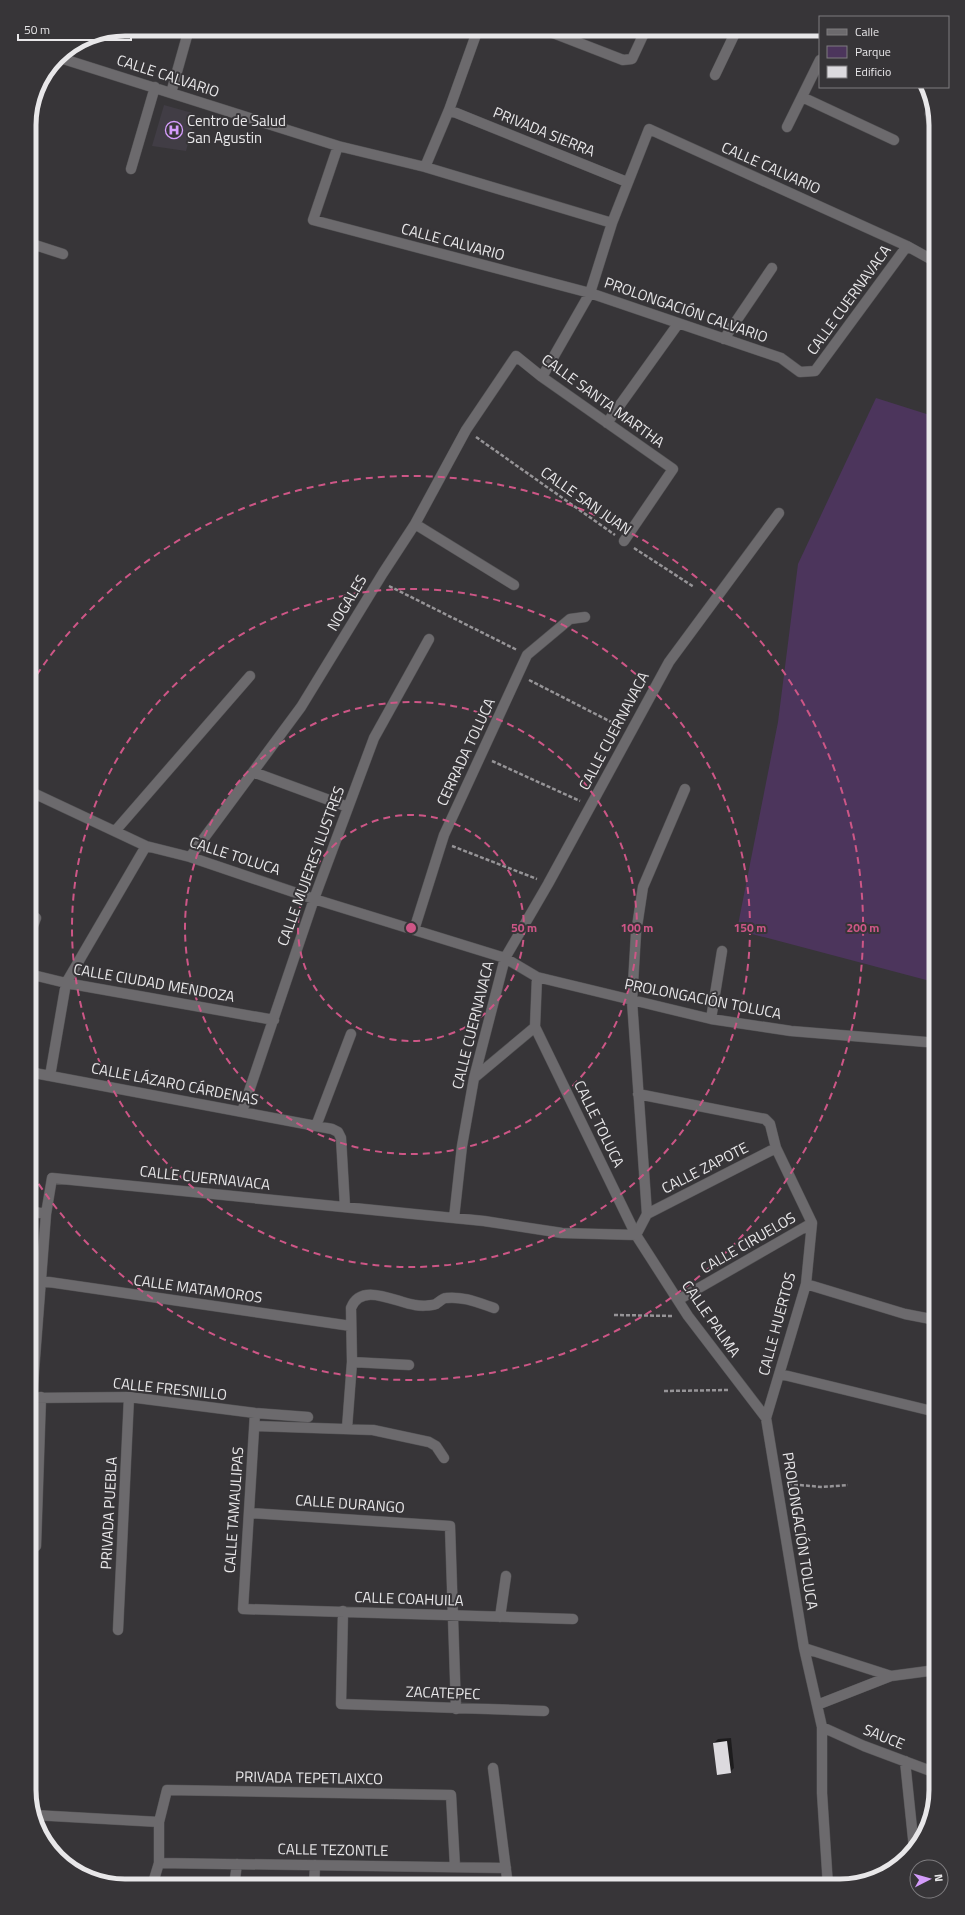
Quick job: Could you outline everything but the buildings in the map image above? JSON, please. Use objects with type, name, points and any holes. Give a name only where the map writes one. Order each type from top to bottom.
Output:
[{"type":"street","points":[[171,93],[187,36]]},
{"type":"street","points":[[425,167],[449,110],[475,36]]},
{"type":"street","points":[[560,36],[622,60],[632,59],[643,36]]},
{"type":"street","points":[[715,75],[734,36]]},
{"type":"street","name":"CALLE CALVARIO","points":[[65,59],[338,146],[425,167],[612,223]]},
{"type":"street","points":[[787,127],[819,62]]},
{"type":"street","points":[[131,169],[155,88]]},
{"type":"street","points":[[802,97],[894,140]]},
{"type":"street","name":"PRIVADA SIERRA","points":[[449,110],[627,182]]},
{"type":"street","name":"CALLE CALVARIO","points":[[338,146],[313,220],[590,293],[612,223],[649,129],[907,246]]},
{"type":"street","points":[[36,245],[63,254]]},
{"type":"street","points":[[907,246],[929,258]]},
{"type":"street","name":"CALLE CUERNAVACA","points":[[815,371],[907,246]]},
{"type":"street","points":[[724,339],[772,268]]},
{"type":"street","name":"PROLONGACIÓN CALVARIO","points":[[542,377],[590,293],[781,358],[800,372],[815,371]]},
{"type":"street","points":[[607,423],[678,324]]},
{"type":"street","name":"CALLE SANTA MARTHA","points":[[516,356],[542,377],[672,469],[624,540]]},
{"type":"street","name":"NOGALES","points":[[190,856],[301,706],[378,580],[416,524],[466,430],[516,356]]},
{"type":"street","name":"CALLE CUERNAVACA","points":[[46,1214],[52,1178],[454,1218],[462,1146],[474,1078],[505,958],[548,884],[669,662],[779,513]]},
{"type":"street","points":[[416,524],[514,585]]},
{"type":"street","name":"CERRADA TOLUCA","points":[[414,930],[442,842],[517,674],[527,655],[570,619],[585,617]]},
{"type":"street","name":"CALLE MUJERES ILUSTRES","points":[[242,1112],[314,899],[374,738],[429,639]]},
{"type":"street","points":[[116,830],[250,676]]},
{"type":"street","points":[[253,772],[348,807]]},
{"type":"street","points":[[454,1218],[562,1233],[636,1234],[647,1214],[632,1001],[636,933],[643,887],[685,789]]},
{"type":"street","name":"CALLE TOLUCA","points":[[36,794],[116,830],[146,846],[190,856],[314,899],[505,958]]},
{"type":"street","points":[[50,1076],[66,983],[146,846]]},
{"type":"street","points":[[711,1019],[722,951]]},
{"type":"street","name":"PROLONGACIÓN TOLUCA","points":[[505,958],[537,977],[711,1019],[791,1032],[926,1042]]},
{"type":"street","name":"CALLE CIUDAD MENDOZA","points":[[36,976],[66,983],[274,1020]]},
{"type":"street","points":[[474,1078],[535,1027],[537,977]]},
{"type":"street","name":"CALLE TOLUCA","points":[[535,1027],[636,1234]]},
{"type":"street","points":[[316,1126],[351,1034]]},
{"type":"street","name":"CALLE LÁZARO CÁRDENAS","points":[[36,1073],[316,1126],[338,1132],[341,1138],[345,1207]]},
{"type":"street","points":[[638,1094],[765,1119],[770,1124],[776,1148],[812,1223]]},
{"type":"street","name":"CALLE ZAPOTE","points":[[647,1214],[776,1148]]},
{"type":"street","points":[[36,1212],[46,1214],[36,1368]]},
{"type":"street","name":"CALLE HUERTOS","points":[[766,1418],[806,1284],[812,1223]]},
{"type":"street","name":"CALLE CIRUELOS","points":[[678,1300],[812,1223]]},
{"type":"street","name":"CALLE PALMA","points":[[636,1234],[688,1316],[743,1390],[766,1418]]},
{"type":"street","name":"CALLE MATAMOROS","points":[[42,1281],[351,1326]]},
{"type":"street","points":[[806,1284],[905,1314],[929,1319]]},
{"type":"street","points":[[347,1428],[352,1362],[351,1308],[353,1302],[360,1297],[368,1295],[390,1297],[414,1306],[434,1305],[445,1298],[472,1300],[494,1308]]},
{"type":"street","points":[[352,1362],[409,1366]]},
{"type":"street","points":[[780,1374],[929,1410]]},
{"type":"street","name":"CALLE FRESNILLO","points":[[36,1397],[129,1397],[256,1413],[308,1417]]},
{"type":"street","name":"PRIVADA PUEBLA","points":[[118,1630],[129,1397]]},
{"type":"street","name":"CALLE TAMAULIPAS","points":[[243,1610],[256,1413]]},
{"type":"street","name":"PROLONGACIÓN TOLUCA","points":[[766,1418],[804,1648],[822,1727],[822,1793],[828,1879]]},
{"type":"street","points":[[255,1426],[373,1430],[429,1442],[436,1446],[444,1458]]},
{"type":"street","name":"CALLE DURANGO","points":[[249,1513],[450,1526],[454,1615]]},
{"type":"street","points":[[500,1617],[506,1576]]},
{"type":"street","name":"CALLE COAHUILA","points":[[243,1610],[343,1611],[573,1619]]},
{"type":"street","name":"ZACATEPEC","points":[[343,1611],[341,1704],[544,1711]]},
{"type":"street","points":[[454,1615],[456,1708]]},
{"type":"street","points":[[804,1648],[891,1676]]},
{"type":"street","points":[[817,1705],[891,1676],[929,1671]]},
{"type":"street","name":"SAUCE","points":[[822,1727],[864,1746],[929,1771]]},
{"type":"street","points":[[905,1762],[913,1840]]},
{"type":"street","points":[[493,1768],[507,1879]]},
{"type":"street","name":"PRIVADA TEPETLAIXCO","points":[[159,1822],[167,1790],[451,1795],[455,1868]]},
{"type":"street","points":[[40,1815],[159,1822],[160,1863],[154,1879]]},
{"type":"street","name":"CALLE TEZONTLE","points":[[160,1863],[506,1868]]},
{"type":"street","points":[[235,1879],[237,1864]]},
{"type":"street","points":[[314,1879],[315,1865]]},
{"type":"path","name":"CALLE SAN JUAN","points":[[466,430],[662,568],[694,587]]},
{"type":"path","points":[[378,580],[527,655]]},
{"type":"path","points":[[517,674],[631,732]]},
{"type":"path","points":[[480,756],[591,806]]},
{"type":"path","points":[[442,842],[548,884]]},
{"type":"path","points":[[614,1315],[688,1316]]},
{"type":"path","points":[[664,1391],[743,1390]]},
{"type":"path","points":[[777,1484],[822,1487],[848,1485]]},
{"type":"shaded area","name":"Centro de Salud San Agustin","points":[[164,105],[196,114],[186,151],[152,146]]},
{"type":"green space","points":[[876,398],[929,415],[929,981],[737,930],[778,722],[798,564]]},
{"type":"place","name":"Centro de Salud San Agustin","points":[[174,130]]}]
